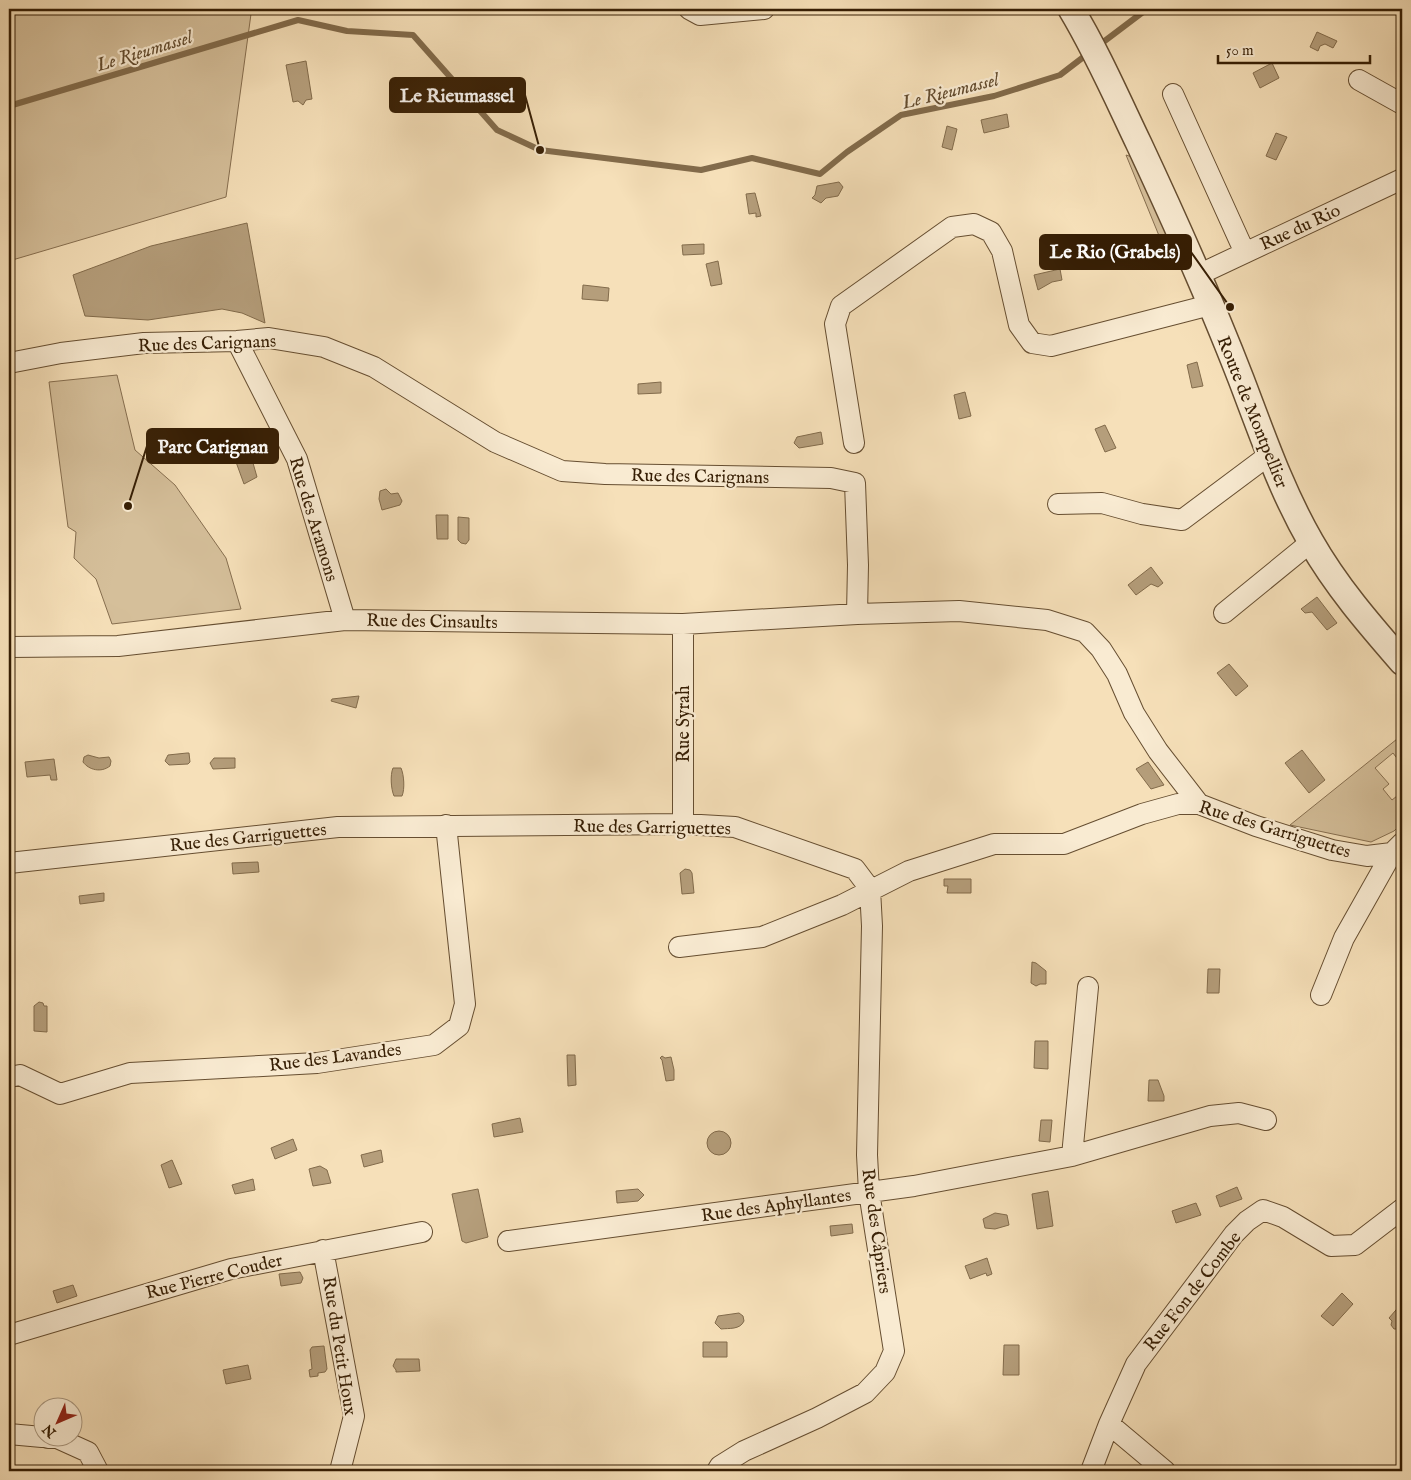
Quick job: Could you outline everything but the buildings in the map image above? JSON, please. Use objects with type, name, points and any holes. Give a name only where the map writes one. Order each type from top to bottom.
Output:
[{"type":"street","points":[[688,9],[700,15],[764,9]]},
{"type":"street","name":"Route de Montpellier","points":[[1075,15],[1103,67],[1198,275],[1269,455],[1288,498],[1311,542],[1341,589],[1402,662]]},
{"type":"street","points":[[1359,80],[1402,104]]},
{"type":"street","points":[[1173,94],[1245,253]]},
{"type":"street","name":"Rue du Rio","points":[[1198,275],[1402,179]]},
{"type":"street","points":[[854,443],[835,324],[842,306],[952,227],[974,224],[992,232],[1002,252],[1019,324],[1032,343],[1051,346],[1210,305]]},
{"type":"street","name":"Rue des Carignans","points":[[9,362],[61,353],[144,344],[269,338],[324,347],[374,367],[495,442],[562,470],[605,474],[831,478],[855,483],[858,565],[856,614]]},
{"type":"street","name":"Rue des Aramons","points":[[237,341],[297,459],[345,620]]},
{"type":"street","points":[[1058,504],[1102,503],[1142,514],[1182,520],[1269,455]]},
{"type":"street","points":[[1224,613],[1311,542]]},
{"type":"street","points":[[856,614],[959,611],[1047,620],[1084,632],[1101,648],[1117,674],[1134,713],[1158,751],[1199,804]]},
{"type":"street","name":"Rue des Cinsaults","points":[[9,647],[118,646],[345,620],[683,624],[856,614]]},
{"type":"street","name":"Rue Syrah","points":[[683,624],[683,824]]},
{"type":"street","name":"Rue des Garriguettes","points":[[9,863],[338,828],[446,825],[683,824],[735,827],[778,841],[856,869],[870,889],[909,870],[994,844],[1064,844],[1142,814],[1178,804],[1199,804],[1256,826],[1332,850],[1367,856],[1397,848]]},
{"type":"street","name":"Rue des Lavandes","points":[[9,1077],[20,1075],[60,1094],[130,1073],[317,1063],[434,1045],[459,1026],[465,1004],[446,825]]},
{"type":"street","points":[[1321,995],[1344,938],[1397,848]]},
{"type":"street","points":[[679,947],[762,937],[842,905],[870,889]]},
{"type":"street","name":"Rue des Câpriers","points":[[717,1471],[720,1466],[744,1451],[818,1418],[865,1393],[885,1372],[894,1351],[868,1192],[867,1126],[872,926],[870,889]]},
{"type":"street","points":[[1072,1156],[1088,987]]},
{"type":"street","name":"Rue des Aphyllantes","points":[[508,1242],[914,1186],[1072,1156],[1210,1116],[1239,1113],[1266,1120]]},
{"type":"street","name":"Rue Fon de Combe","points":[[1091,1471],[1109,1424],[1136,1364],[1234,1234],[1247,1221],[1263,1210],[1283,1217],[1331,1246],[1355,1245],[1402,1209]]},
{"type":"street","name":"Rue Pierre Couder","points":[[9,1335],[231,1269],[422,1232]]},
{"type":"street","name":"Rue du Petit Houx","points":[[323,1250],[354,1416],[340,1471]]},
{"type":"street","points":[[1109,1424],[1165,1471]]},
{"type":"street","points":[[9,1434],[32,1436]]},
{"type":"street","points":[[79,1448],[88,1452],[98,1471]]},
{"type":"shaded area","points":[[9,9],[261,9],[251,14],[226,197],[9,261]]},
{"type":"shaded area","points":[[1317,32],[1337,41],[1333,48],[1325,44],[1320,46],[1318,51],[1310,47]]},
{"type":"shaded area","points":[[306,61],[312,99],[306,100],[303,105],[298,101],[293,102],[286,65]]},
{"type":"shaded area","points":[[1272,63],[1279,78],[1260,88],[1253,73]]},
{"type":"shaded area","points":[[1007,114],[1009,127],[984,133],[981,120]]},
{"type":"shaded area","points":[[947,126],[957,129],[952,150],[942,147]]},
{"type":"shaded area","points":[[1276,133],[1287,137],[1276,160],[1266,156]]},
{"type":"shaded area","points":[[1126,155],[1132,157],[1179,261],[1176,266],[1171,265]]},
{"type":"shaded area","points":[[839,182],[843,187],[838,196],[826,198],[821,203],[812,198],[815,195],[817,186]]},
{"type":"shaded area","points":[[755,193],[761,216],[756,217],[756,213],[749,214],[746,194]]},
{"type":"shaded area","points":[[247,223],[265,323],[242,313],[222,309],[148,320],[85,316],[73,275],[151,246]]},
{"type":"shaded area","points":[[704,244],[704,254],[683,255],[682,245]]},
{"type":"shaded area","points":[[718,261],[722,284],[711,286],[706,264]]},
{"type":"shaded area","points":[[1060,269],[1062,280],[1052,282],[1038,290],[1034,275]]},
{"type":"shaded area","points":[[583,285],[609,288],[608,301],[582,299]]},
{"type":"shaded area","points":[[1197,362],[1203,386],[1192,388],[1187,365]]},
{"type":"shaded area","points":[[117,375],[135,450],[175,485],[226,558],[241,609],[112,624],[96,579],[74,558],[76,532],[68,527],[49,382]]},
{"type":"shaded area","points":[[661,382],[661,393],[638,394],[638,384]]},
{"type":"shaded area","points":[[965,392],[971,416],[959,419],[954,395]]},
{"type":"shaded area","points":[[1105,425],[1116,448],[1105,452],[1095,429]]},
{"type":"shaded area","points":[[821,432],[823,444],[799,448],[794,443],[797,437]]},
{"type":"shaded area","points":[[249,449],[257,477],[244,484],[236,462],[239,453]]},
{"type":"shaded area","points":[[386,489],[391,494],[398,493],[402,501],[400,505],[382,510],[379,499],[380,491]]},
{"type":"shaded area","points":[[436,515],[448,515],[448,539],[437,539]]},
{"type":"shaded area","points":[[458,517],[469,518],[469,540],[466,544],[458,540]]},
{"type":"shaded area","points":[[1151,567],[1163,583],[1158,587],[1151,584],[1136,595],[1128,585]]},
{"type":"shaded area","points":[[1317,597],[1337,623],[1327,630],[1312,612],[1305,613],[1301,609]]},
{"type":"shaded area","points":[[1229,664],[1248,686],[1236,696],[1217,673]]},
{"type":"shaded area","points":[[359,696],[356,708],[331,701],[332,699]]},
{"type":"shaded area","points":[[1402,735],[1402,765],[1393,753],[1375,768],[1389,784],[1383,789],[1392,800],[1402,792],[1402,823],[1394,831],[1371,842],[1290,825]]},
{"type":"shaded area","points":[[1302,750],[1325,780],[1309,793],[1285,763]]},
{"type":"shaded area","points":[[189,753],[190,762],[188,764],[169,765],[165,761],[168,755]]},
{"type":"shaded area","points":[[88,755],[99,758],[109,757],[111,761],[110,766],[99,770],[88,767],[83,762],[84,757]]},
{"type":"shaded area","points":[[214,758],[235,758],[235,768],[213,769],[210,763]]},
{"type":"shaded area","points":[[54,759],[57,780],[51,780],[50,775],[27,777],[25,762]]},
{"type":"shaded area","points":[[1148,762],[1164,785],[1151,789],[1136,769]]},
{"type":"shaded area","points":[[393,768],[401,768],[402,771],[404,786],[402,796],[394,796],[393,793],[391,778]]},
{"type":"shaded area","points":[[258,862],[259,872],[233,874],[232,863]]},
{"type":"shaded area","points":[[685,869],[690,870],[692,873],[694,893],[682,894],[680,873]]},
{"type":"shaded area","points":[[944,879],[971,879],[971,893],[947,893],[948,886],[944,886]]},
{"type":"shaded area","points":[[104,893],[104,901],[80,904],[79,896]]},
{"type":"shaded area","points":[[1032,962],[1046,971],[1046,984],[1036,986],[1031,983]]},
{"type":"shaded area","points":[[1208,969],[1220,969],[1219,993],[1207,993]]},
{"type":"shaded area","points":[[39,1002],[47,1006],[47,1032],[34,1031],[34,1006]]},
{"type":"shaded area","points":[[1035,1041],[1048,1041],[1048,1069],[1034,1068]]},
{"type":"shaded area","points":[[567,1055],[575,1055],[576,1085],[568,1086]]},
{"type":"shaded area","points":[[662,1056],[665,1058],[671,1057],[674,1080],[666,1081],[660,1058]]},
{"type":"shaded area","points":[[1149,1080],[1158,1080],[1164,1101],[1148,1101]]},
{"type":"shaded area","points":[[520,1118],[523,1132],[494,1137],[492,1124]]},
{"type":"shaded area","points":[[1041,1120],[1052,1120],[1050,1142],[1039,1141]]},
{"type":"shaded area","points":[[719,1131],[724,1132],[730,1138],[730,1148],[724,1154],[719,1155],[714,1154],[708,1148],[707,1143],[708,1138],[714,1132]]},
{"type":"shaded area","points":[[293,1139],[297,1150],[275,1159],[271,1148]]},
{"type":"shaded area","points":[[381,1150],[383,1162],[364,1167],[361,1155]]},
{"type":"shaded area","points":[[172,1160],[182,1184],[169,1188],[161,1165]]},
{"type":"shaded area","points":[[320,1166],[327,1170],[331,1183],[313,1186],[309,1169]]},
{"type":"shaded area","points":[[253,1179],[255,1190],[235,1194],[232,1185]]},
{"type":"shaded area","points":[[1237,1187],[1242,1199],[1220,1207],[1216,1196]]},
{"type":"shaded area","points":[[478,1189],[488,1237],[466,1243],[462,1241],[452,1194]]},
{"type":"shaded area","points":[[638,1189],[644,1195],[638,1201],[617,1203],[616,1191]]},
{"type":"shaded area","points":[[1048,1191],[1053,1226],[1037,1229],[1032,1194]]},
{"type":"shaded area","points":[[1196,1203],[1201,1215],[1176,1223],[1172,1211]]},
{"type":"shaded area","points":[[995,1213],[1007,1215],[1009,1225],[995,1229],[985,1228],[983,1219]]},
{"type":"shaded area","points":[[852,1224],[853,1233],[831,1236],[830,1226]]},
{"type":"shaded area","points":[[987,1258],[992,1274],[987,1276],[986,1273],[970,1279],[965,1266]]},
{"type":"shaded area","points":[[300,1272],[303,1278],[301,1283],[281,1286],[279,1274]]},
{"type":"shaded area","points":[[73,1285],[77,1296],[57,1303],[53,1291]]},
{"type":"shaded area","points":[[1342,1293],[1353,1304],[1333,1326],[1321,1316]]},
{"type":"shaded area","points":[[1402,1303],[1402,1323],[1397,1329],[1394,1329],[1389,1318]]},
{"type":"shaded area","points":[[739,1313],[743,1316],[744,1321],[740,1326],[721,1329],[715,1323],[718,1316]]},
{"type":"shaded area","points":[[703,1342],[727,1342],[727,1357],[703,1357]]},
{"type":"shaded area","points":[[1004,1345],[1019,1345],[1019,1375],[1003,1375]]},
{"type":"shaded area","points":[[324,1346],[327,1369],[325,1372],[318,1373],[318,1376],[310,1377],[309,1370],[312,1369],[310,1350],[312,1347]]},
{"type":"shaded area","points":[[396,1359],[419,1359],[420,1371],[396,1372],[393,1366]]},
{"type":"shaded area","points":[[248,1365],[251,1379],[226,1384],[223,1370]]},
{"type":"waterway","name":"Le Rieumassel","points":[[1098,46],[1147,9]]},
{"type":"waterway","name":"Le Rieumassel","points":[[9,106],[298,20],[347,31],[413,35],[497,130],[540,150],[701,170],[752,158],[820,174],[847,152],[901,115],[994,96],[1060,75],[1090,52]]},
{"type":"place","name":"Le Rieumassel","points":[[540,150]]},
{"type":"place","name":"Le Rio (Grabels)","points":[[1230,307]]},
{"type":"place","name":"Parc Carignan","points":[[128,506]]}]
